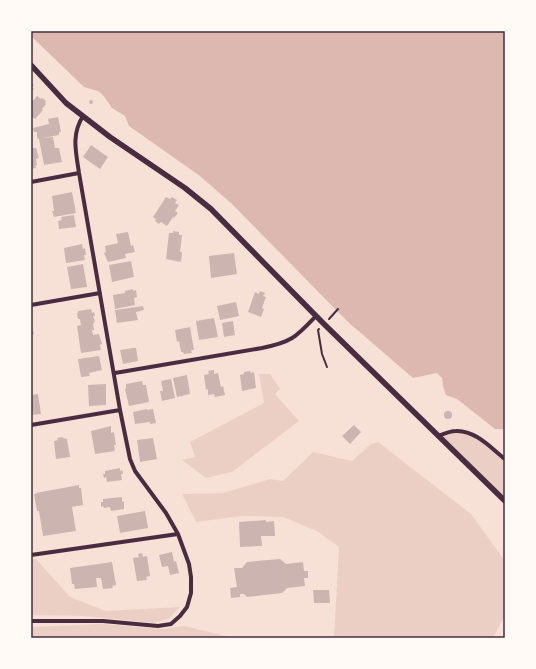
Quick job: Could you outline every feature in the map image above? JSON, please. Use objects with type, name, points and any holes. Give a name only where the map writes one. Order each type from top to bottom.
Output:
[{"type":"street","points":[[31,65],[56,93],[83,116],[110,137],[185,188],[211,209],[316,316],[505,501]]},
{"type":"street","points":[[31,620],[103,621],[158,626],[172,624],[186,607],[191,593],[191,577],[178,534],[166,513],[135,471],[130,458],[78,174],[75,135],[77,125],[83,116]]},
{"type":"street","points":[[31,182],[78,174]]},
{"type":"street","points":[[31,305],[100,293]]},
{"type":"street","points":[[115,373],[286,343],[298,335],[316,316]]},
{"type":"street","points":[[31,425],[120,410]]},
{"type":"street","points":[[438,436],[447,432],[466,432],[476,436],[505,459]]},
{"type":"street","points":[[31,555],[178,534]]},
{"type":"shaded area","points":[[31,31],[505,31],[505,429],[495,429],[457,399],[446,395],[442,378],[437,373],[413,378],[348,322],[232,204],[200,176],[129,126],[125,116],[112,108],[103,95],[98,91],[84,87],[31,36]]},
{"type":"shaded area","points":[[259,374],[270,374],[280,389],[275,394],[299,421],[232,472],[206,478],[182,460],[195,457],[190,442],[264,403]]},
{"type":"shaded area","points":[[457,431],[476,436],[505,459],[505,501],[438,436]]},
{"type":"shaded area","points":[[378,442],[471,514],[505,561],[505,615],[493,638],[334,638],[339,547],[317,531],[283,517],[242,516],[196,522],[182,494],[223,493],[270,479],[283,481],[313,452],[352,461],[371,444]]},
{"type":"shaded area","points":[[31,559],[36,559],[70,597],[106,611],[180,607],[168,619],[153,623],[83,616],[31,615]]},
{"type":"shaded area","points":[[101,624],[163,629],[184,626],[234,638],[31,638],[31,627]]},
{"type":"building","points":[[31,82],[34,85],[32,87],[34,89],[31,92]]},
{"type":"building","points":[[37,96],[46,101],[46,104],[35,119],[31,116],[31,103]]},
{"type":"building","points":[[89,100],[93,100],[93,104],[89,104]]},
{"type":"building","points":[[58,117],[61,132],[59,132],[59,135],[43,138],[53,137],[55,148],[59,148],[62,162],[44,165],[39,139],[37,138],[37,132],[34,132],[33,128],[49,124],[48,119]]},
{"type":"building","points":[[91,145],[108,157],[100,169],[83,157]]},
{"type":"building","points":[[31,148],[36,148],[39,158],[36,159],[36,168],[31,169]]},
{"type":"building","points":[[72,192],[76,213],[54,217],[52,211],[54,211],[52,196]]},
{"type":"building","points":[[166,197],[170,199],[172,197],[177,200],[175,203],[179,205],[175,211],[178,213],[174,218],[173,217],[167,226],[161,222],[159,224],[153,217]]},
{"type":"building","points":[[74,215],[76,227],[59,229],[58,221],[62,220],[61,217]]},
{"type":"building","points":[[173,231],[179,232],[179,235],[182,235],[180,252],[182,252],[181,262],[166,259],[169,233],[173,233]]},
{"type":"building","points":[[128,232],[131,246],[133,245],[135,252],[125,254],[126,258],[108,262],[104,253],[106,252],[105,246],[118,243],[116,234]]},
{"type":"building","points":[[82,244],[83,249],[85,248],[85,260],[66,263],[64,248]]},
{"type":"building","points":[[234,253],[237,274],[211,278],[209,256]]},
{"type":"building","points":[[131,261],[134,277],[112,282],[109,265]]},
{"type":"building","points":[[83,264],[87,287],[71,289],[67,267]]},
{"type":"building","points":[[133,289],[133,291],[136,290],[137,297],[134,298],[135,305],[115,309],[113,295],[125,293],[125,291]]},
{"type":"building","points":[[260,291],[265,293],[263,296],[266,297],[262,308],[264,309],[261,317],[248,312],[255,292],[259,294]]},
{"type":"building","points":[[236,302],[239,316],[220,320],[217,306]]},
{"type":"building","points":[[143,306],[144,310],[136,312],[138,320],[117,323],[115,310]]},
{"type":"building","points":[[91,309],[95,316],[93,316],[95,321],[93,324],[94,330],[92,330],[93,335],[99,334],[102,344],[100,345],[101,350],[81,353],[77,326],[81,325],[77,313],[78,311]]},
{"type":"building","points":[[214,318],[218,337],[199,340],[196,321]]},
{"type":"building","points":[[233,321],[235,335],[224,337],[222,323]]},
{"type":"building","points":[[31,323],[34,334],[31,335]]},
{"type":"building","points":[[190,327],[194,350],[191,350],[192,353],[184,354],[181,352],[179,341],[177,342],[175,330]]},
{"type":"building","points":[[136,348],[138,361],[123,364],[120,350]]},
{"type":"building","points":[[99,356],[102,370],[89,373],[90,376],[81,377],[78,359]]},
{"type":"building","points":[[214,370],[214,374],[218,373],[221,387],[223,386],[225,395],[215,397],[214,394],[208,395],[204,375],[209,374],[208,371]]},
{"type":"building","points":[[250,371],[251,373],[254,372],[256,388],[242,391],[240,375],[244,374],[244,372]]},
{"type":"building","points":[[187,375],[190,394],[177,397],[173,378]]},
{"type":"building","points":[[171,379],[175,398],[162,401],[160,391],[163,391],[161,381]]},
{"type":"building","points":[[142,381],[143,385],[146,385],[149,402],[129,406],[125,389],[126,384]]},
{"type":"building","points":[[106,384],[106,405],[89,406],[88,385]]},
{"type":"building","points":[[38,394],[41,414],[31,415],[31,395]]},
{"type":"building","points":[[153,409],[156,423],[150,424],[150,422],[135,424],[133,412]]},
{"type":"building","points":[[446,411],[450,411],[452,415],[450,419],[446,419],[444,417],[444,413]]},
{"type":"building","points":[[354,425],[361,432],[350,444],[342,436]]},
{"type":"building","points":[[111,426],[111,433],[114,432],[116,445],[114,445],[115,451],[95,454],[91,431]]},
{"type":"building","points":[[63,437],[67,439],[70,457],[56,459],[54,441],[58,440],[57,438]]},
{"type":"building","points":[[153,438],[157,459],[140,462],[137,440]]},
{"type":"building","points":[[120,468],[120,471],[122,470],[123,474],[121,474],[122,480],[107,482],[106,477],[104,478],[103,474],[105,474],[105,471]]},
{"type":"building","points":[[79,485],[79,488],[81,488],[83,505],[72,507],[76,531],[43,536],[39,511],[37,511],[34,494]]},
{"type":"building","points":[[122,497],[122,502],[124,501],[124,509],[111,511],[110,507],[101,507],[101,502],[103,502],[103,499]]},
{"type":"building","points":[[145,511],[148,528],[120,533],[117,516]]},
{"type":"building","points":[[266,520],[266,522],[274,521],[275,536],[261,536],[262,546],[240,547],[239,522]]},
{"type":"building","points":[[172,552],[174,562],[176,561],[179,573],[170,575],[168,566],[162,567],[159,555]]},
{"type":"building","points":[[142,553],[143,557],[147,556],[150,576],[146,577],[147,580],[137,581],[133,558],[139,557],[138,554]]},
{"type":"building","points":[[280,559],[286,564],[303,562],[304,571],[308,571],[308,578],[304,578],[305,586],[287,588],[282,593],[247,597],[244,594],[240,594],[240,597],[231,598],[230,588],[237,587],[234,568],[242,568],[247,562]]},
{"type":"building","points":[[112,562],[116,585],[112,586],[113,588],[103,589],[101,578],[96,578],[97,587],[75,589],[74,584],[72,584],[70,568]]},
{"type":"building","points":[[313,590],[329,590],[330,603],[314,603]]}]
